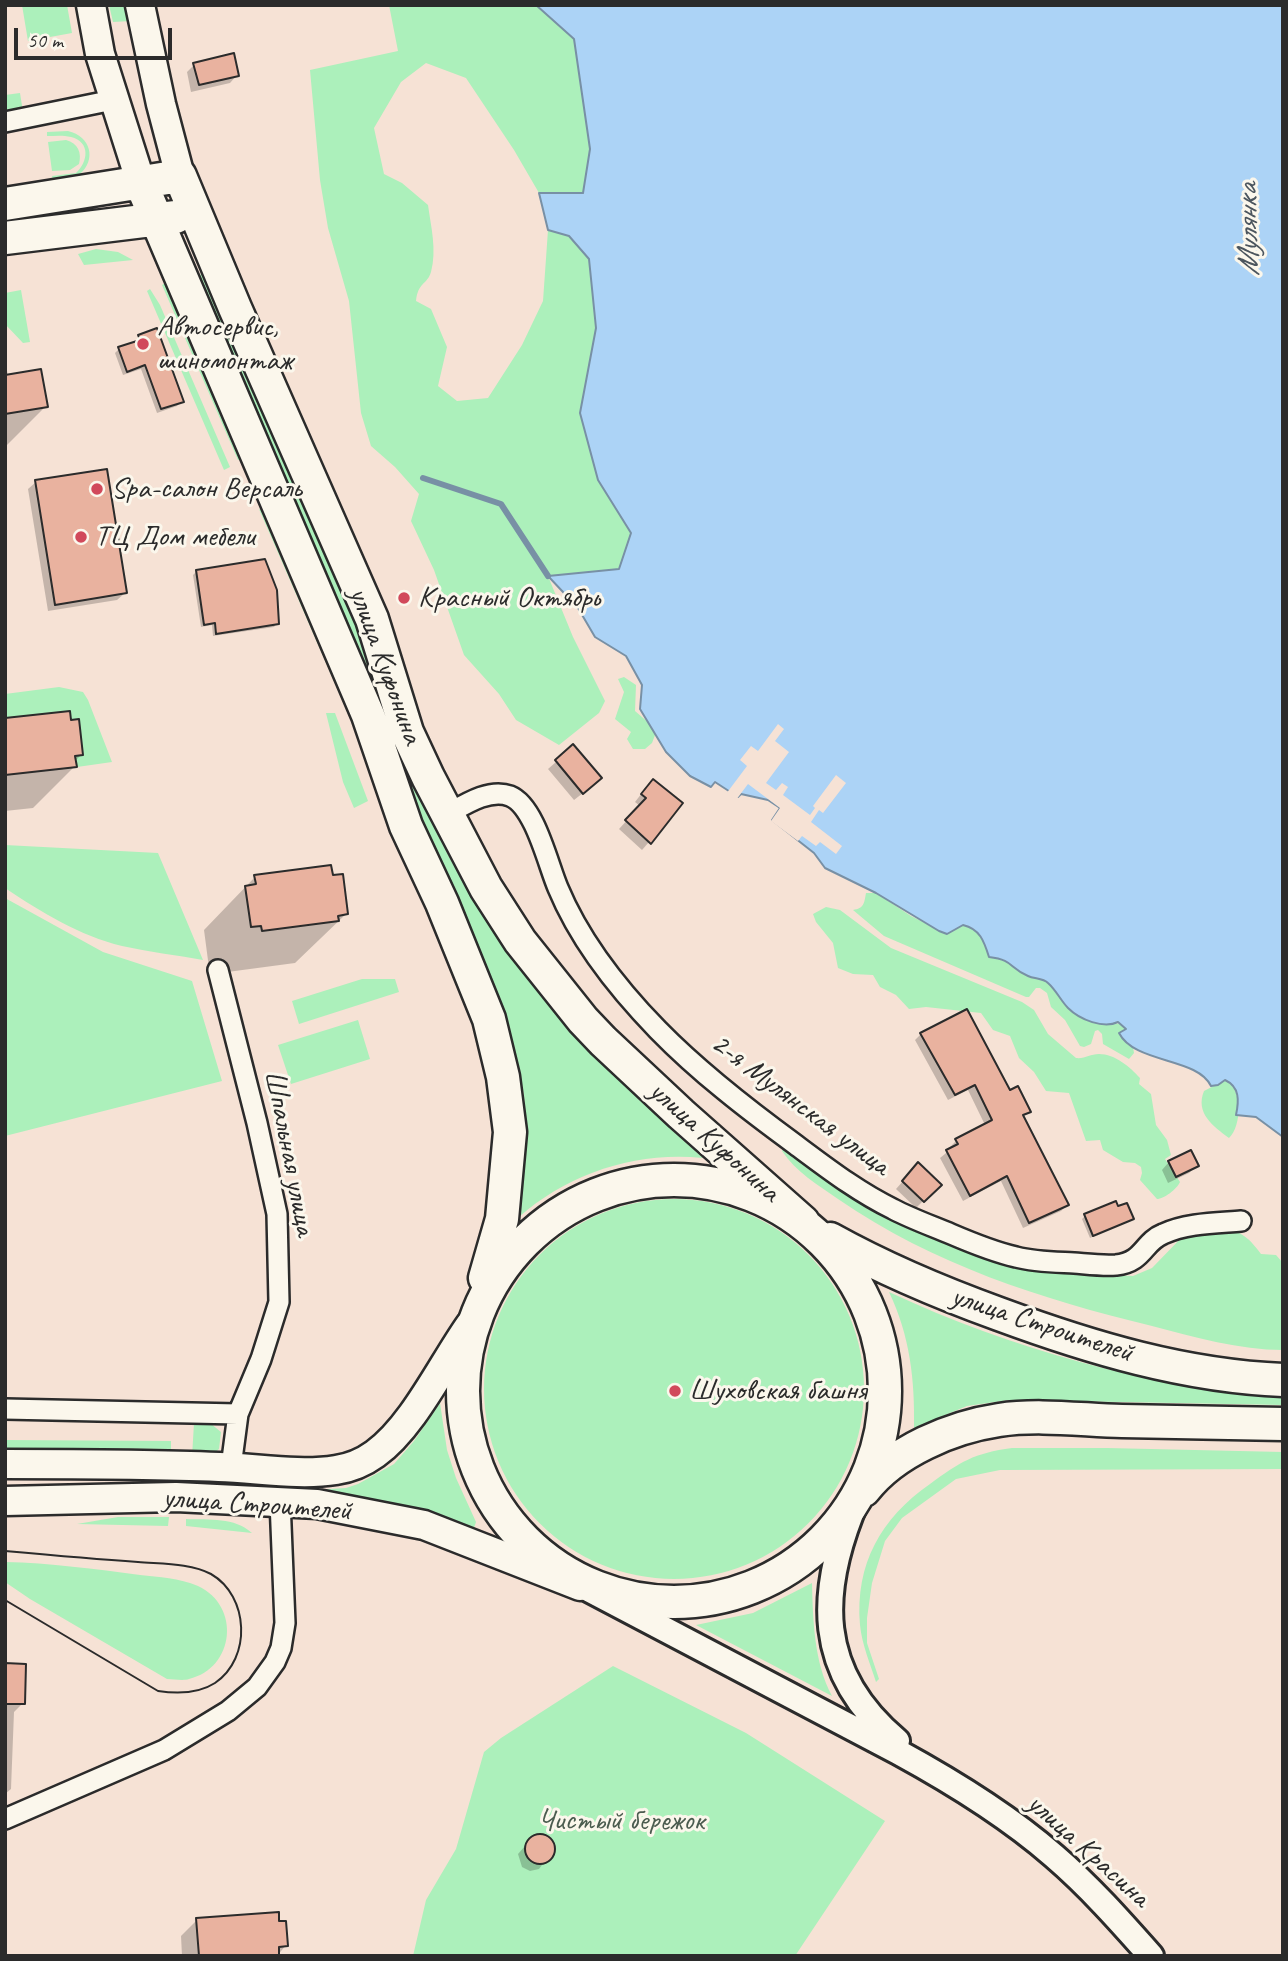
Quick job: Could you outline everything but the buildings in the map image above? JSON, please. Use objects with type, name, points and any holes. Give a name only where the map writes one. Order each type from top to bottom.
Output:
[{"type":"main road","name":"улица Куфонина","points":[[91,5],[100,54],[141,183],[368,715],[406,826],[433,883],[489,1019],[507,1103],[509,1158],[502,1219],[472,1319]]},
{"type":"main road","name":"улица Куфонина","points":[[140,5],[161,104],[180,176],[372,619],[407,732],[446,815],[520,941],[583,1020],[681,1114],[808,1226]]},
{"type":"main road","points":[[5,204],[180,176]]},
{"type":"main road","points":[[5,238],[195,214]]},
{"type":"main road","points":[[857,1499],[873,1459],[882,1423],[885,1369],[877,1333],[863,1296],[842,1261],[808,1226],[762,1198],[716,1182],[673,1178],[631,1184],[585,1200],[542,1227],[513,1254],[490,1284],[472,1319],[464,1364],[466,1418],[479,1468],[492,1493],[545,1559],[585,1588],[623,1599],[663,1603],[717,1598],[765,1581],[804,1556],[830,1533],[857,1499],[871,1481],[909,1452],[956,1432],[999,1420],[1283,1424]]},
{"type":"main road","name":"улица Строителей","points":[[808,1226],[894,1272],[942,1293],[1054,1334],[1178,1368],[1283,1380]]},
{"type":"main road","name":"улица Строителей","points":[[5,1464],[231,1467],[319,1472],[338,1470],[376,1453],[396,1434],[420,1402],[472,1319]]},
{"type":"main road","name":"улица Строителей","points":[[5,1500],[176,1497],[317,1504],[424,1525],[585,1588]]},
{"type":"street","points":[[5,122],[113,100]]},
{"type":"street","name":"2-я Мулянская улица","points":[[446,815],[486,796],[511,796],[519,802],[543,846],[567,908],[602,963],[643,1015],[722,1089],[827,1168],[891,1208],[1008,1255],[1031,1260],[1107,1265],[1137,1258],[1163,1233],[1180,1228],[1241,1220]]},
{"type":"street","name":"Шпальная улица","points":[[218,970],[257,1122],[277,1214],[279,1302],[261,1359],[238,1414],[231,1467]]},
{"type":"street","points":[[5,1409],[238,1414]]},
{"type":"street","points":[[857,1499],[840,1540],[830,1592],[831,1629],[837,1659],[849,1687],[869,1714],[896,1740],[942,1776]]},
{"type":"street","points":[[5,1819],[164,1750],[228,1711],[257,1687],[275,1662],[281,1648],[285,1623],[286,1595],[280,1501]]},
{"type":"street","points":[[585,1588],[942,1776]]},
{"type":"street","name":"улица Красина","points":[[942,1776],[999,1813],[1054,1855],[1100,1899],[1151,1956]]},
{"type":"green space","points":[[22,5],[67,5],[72,33],[28,41]]},
{"type":"green space","points":[[109,5],[128,5],[131,21],[113,22]]},
{"type":"green space","points":[[389,5],[536,5],[574,39],[590,149],[583,193],[539,193],[466,78],[426,63],[401,82],[374,128],[384,174],[402,183],[428,205],[433,238],[433,264],[416,301],[431,309],[447,347],[438,386],[457,401],[488,398],[522,345],[543,301],[548,230],[569,236],[589,259],[596,328],[580,413],[598,480],[631,533],[619,569],[548,576],[573,637],[605,701],[599,713],[559,745],[516,720],[499,694],[464,655],[434,570],[411,521],[419,494],[395,467],[371,446],[361,413],[349,301],[328,228],[320,180],[310,70],[398,51]]},
{"type":"green space","points":[[20,93],[23,112],[5,114],[5,95]]},
{"type":"green space","points":[[68,131],[86,143],[89,149],[88,162],[79,175],[53,180],[52,176],[76,173],[85,158],[85,148],[77,140],[65,136],[47,136],[47,132]]},
{"type":"green space","points":[[66,140],[74,143],[78,149],[79,164],[70,170],[52,171],[48,142]]},
{"type":"green space","points":[[96,249],[118,252],[133,260],[84,265],[78,254]]},
{"type":"green space","points":[[207,272],[393,697],[383,703],[197,276]]},
{"type":"green space","points":[[167,282],[242,458],[238,460],[162,285]]},
{"type":"green space","points":[[150,289],[160,305],[230,467],[224,470],[147,291]]},
{"type":"green space","points":[[21,290],[30,342],[23,343],[5,324],[5,293]]},
{"type":"green space","points":[[259,509],[265,512],[358,714],[350,718]]},
{"type":"green space","points":[[624,677],[636,685],[635,711],[657,730],[652,743],[645,749],[633,749],[627,739],[631,732],[615,719],[624,692],[618,679]]},
{"type":"green space","points":[[59,687],[83,692],[112,762],[77,767],[75,756],[83,755],[79,719],[71,720],[70,711],[5,718],[5,694]]},
{"type":"green space","points":[[326,713],[335,713],[368,801],[354,808],[343,782]]},
{"type":"green space","points":[[385,713],[448,854],[483,915],[510,954],[568,1026],[633,1093],[703,1158],[653,1158],[605,1168],[559,1188],[519,1217],[526,1141],[524,1095],[515,1051],[480,953],[376,718]]},
{"type":"green space","points":[[5,845],[158,853],[203,960],[106,942],[47,914],[5,888]]},
{"type":"green space","points":[[866,893],[876,893],[911,916],[947,934],[963,925],[974,929],[983,941],[989,957],[1005,959],[1023,974],[1047,981],[1066,1006],[1091,1022],[1122,1024],[1127,1029],[1126,1042],[1133,1047],[1134,1053],[1129,1059],[1103,1044],[1102,1034],[1098,1030],[1095,1031],[1091,1044],[1080,1046],[1065,1020],[1051,1007],[1047,993],[1040,988],[1036,988],[1026,997],[884,936],[853,910],[863,905]]},
{"type":"green space","points":[[5,898],[103,952],[192,981],[222,1081],[5,1136]]},
{"type":"green space","points":[[826,907],[840,910],[891,948],[1022,1002],[1034,1010],[1048,1034],[1076,1058],[1105,1055],[1127,1066],[1140,1078],[1139,1084],[1151,1094],[1156,1125],[1167,1140],[1171,1155],[1165,1159],[1180,1182],[1178,1185],[1167,1195],[1157,1199],[1140,1180],[1141,1167],[1135,1163],[1123,1162],[1103,1150],[1100,1140],[1086,1141],[1069,1093],[1046,1091],[1034,1072],[1019,1058],[1010,1036],[993,1030],[981,1013],[926,1007],[909,1009],[896,995],[880,987],[873,975],[853,974],[838,968],[833,943],[813,914]]},
{"type":"green space","points":[[362,979],[395,979],[399,992],[299,1024],[292,1001]]},
{"type":"green space","points":[[358,1020],[370,1059],[291,1084],[278,1045]]},
{"type":"green space","points":[[1225,1080],[1235,1091],[1239,1107],[1236,1125],[1229,1138],[1212,1124],[1202,1106],[1204,1091]]},
{"type":"green space","points":[[784,1147],[997,1258],[1038,1271],[1133,1276],[1152,1268],[1184,1235],[1218,1230],[1236,1232],[1252,1243],[1261,1254],[1276,1255],[1283,1263],[1283,1350],[1234,1345],[1184,1334],[1070,1304],[989,1277],[912,1243],[838,1199],[801,1172],[782,1151]]},
{"type":"green space","points":[[674,1199],[711,1203],[747,1214],[779,1231],[808,1255],[832,1284],[849,1316],[860,1352],[864,1389],[860,1426],[849,1462],[832,1494],[808,1523],[779,1547],[747,1564],[711,1575],[674,1579],[637,1575],[601,1564],[569,1547],[540,1523],[516,1494],[499,1462],[488,1426],[484,1389],[488,1352],[499,1316],[516,1284],[540,1255],[569,1231],[601,1214],[637,1203]]},
{"type":"green space","points":[[889,1292],[936,1313],[1032,1348],[1181,1385],[1283,1398],[1283,1405],[1009,1400],[967,1406],[914,1428],[910,1358],[902,1325]]},
{"type":"green space","points":[[440,1403],[447,1450],[456,1478],[476,1522],[474,1528],[185,1486],[185,1482],[313,1490],[346,1488],[394,1464],[414,1441]]},
{"type":"green space","points":[[194,1423],[210,1423],[221,1432],[219,1449],[211,1456],[192,1457]]},
{"type":"green space","points":[[5,1440],[171,1441],[171,1449],[5,1448]]},
{"type":"green space","points":[[1012,1448],[1283,1452],[1283,1469],[1000,1470],[956,1479],[902,1518],[885,1541],[872,1583],[867,1618],[867,1643],[879,1679],[876,1682],[862,1640],[860,1625],[862,1582],[875,1544],[898,1512],[941,1476],[977,1456]]},
{"type":"green space","points":[[118,1517],[169,1517],[168,1526],[77,1524]]},
{"type":"green space","points":[[186,1519],[230,1522],[252,1533],[186,1526]]},
{"type":"green space","points":[[5,1562],[162,1577],[198,1586],[212,1595],[221,1607],[227,1636],[223,1650],[216,1663],[204,1673],[187,1680],[167,1679],[5,1582]]},
{"type":"green space","points":[[812,1583],[818,1655],[832,1696],[696,1625],[753,1613]]},
{"type":"green space","name":"Чистый бережок","points":[[613,1666],[746,1733],[885,1821],[795,1956],[413,1956],[426,1900],[456,1849],[484,1752],[501,1738]]},
{"type":"water","name":"Мулянка","points":[[536,5],[1283,5],[1283,1137],[1256,1117],[1236,1115],[1237,1095],[1230,1083],[1225,1080],[1211,1086],[1193,1070],[1151,1056],[1127,1043],[1119,1033],[1126,1029],[1118,1022],[1099,1024],[1079,1016],[1068,1008],[1046,981],[1030,977],[1003,960],[989,957],[983,941],[974,929],[963,925],[947,934],[939,931],[876,893],[825,868],[814,853],[772,820],[780,808],[768,800],[741,794],[738,797],[715,782],[711,787],[690,776],[666,752],[640,709],[642,685],[626,656],[595,637],[578,608],[548,576],[619,569],[631,533],[598,480],[580,413],[596,328],[589,259],[569,236],[548,230],[539,193],[583,193],[590,149],[574,39]]},
{"type":"pier","points":[[778,724],[784,729],[775,741],[789,752],[766,783],[776,790],[782,783],[788,787],[783,795],[810,815],[815,808],[813,806],[836,775],[846,783],[823,813],[819,810],[811,822],[842,846],[836,854],[820,842],[816,846],[802,836],[798,841],[771,821],[780,808],[748,784],[736,800],[726,794],[747,766],[740,760],[751,746],[758,751]]},
{"type":"waterway","points":[[423,478],[501,504],[548,576]]},
{"type":"tram line","points":[[5,1551],[176,1565],[203,1570],[224,1584],[233,1597],[239,1612],[240,1643],[227,1672],[215,1683],[188,1692],[158,1691],[5,1600]]},
{"type":"place","name":"Автосервис, шиномонтаж","points":[[143,344]]},
{"type":"place","name":"Spa-салон Версаль","points":[[97,489]]},
{"type":"place","name":"ТЦ Дом мебели","points":[[81,537]]},
{"type":"place","name":"Красный Октябрь","points":[[404,598]]},
{"type":"place","name":"Шуховская башня","points":[[675,1391]]}]
